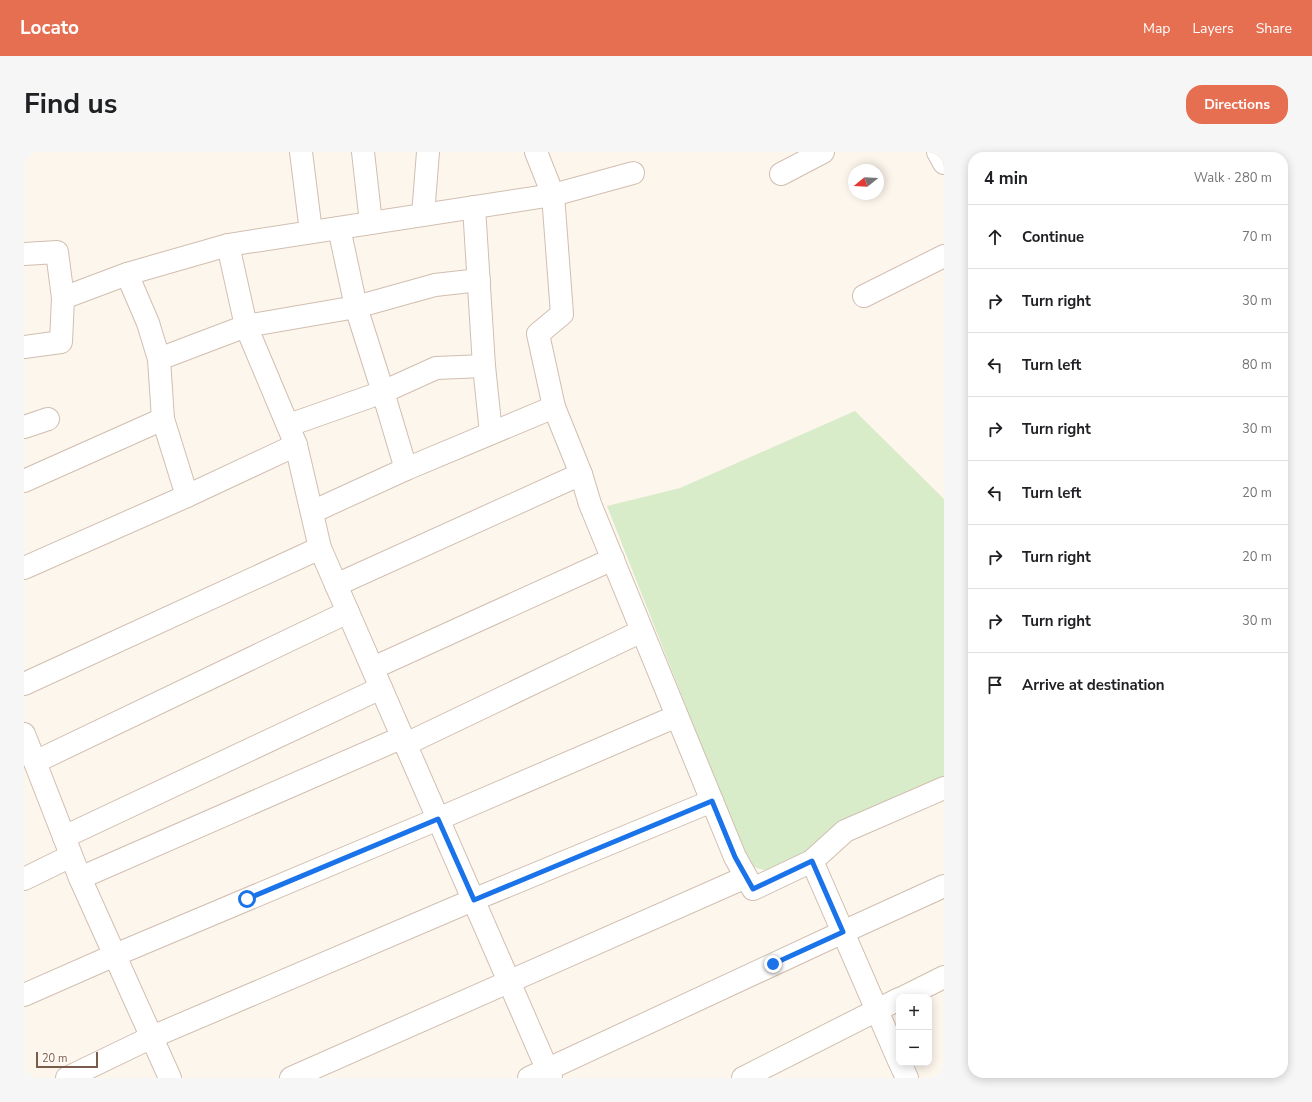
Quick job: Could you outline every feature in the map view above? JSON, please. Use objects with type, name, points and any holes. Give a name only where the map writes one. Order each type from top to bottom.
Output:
[{"type":"street","points":[[301,152],[311,232]]},
{"type":"street","points":[[363,152],[371,223]]},
{"type":"street","points":[[423,215],[428,152]]},
{"type":"street","points":[[536,152],[553,195],[562,314],[538,334],[554,407],[581,474],[590,504],[735,857],[753,889],[812,861],[845,831],[944,788]]},
{"type":"street","points":[[781,174],[823,152]]},
{"type":"street","points":[[938,152],[944,163]]},
{"type":"street","points":[[63,298],[127,274],[228,245],[553,195],[632,173]]},
{"type":"street","points":[[474,207],[484,366],[491,433]]},
{"type":"street","points":[[339,228],[356,307],[406,469]]},
{"type":"street","points":[[228,245],[246,326],[292,435],[320,548],[510,982],[543,1075],[843,932],[944,886]]},
{"type":"street","points":[[24,254],[57,252],[63,298],[61,342],[24,347]]},
{"type":"street","points":[[864,296],[944,256]]},
{"type":"street","points":[[127,274],[148,324],[159,358],[163,419],[187,496]]},
{"type":"street","points":[[159,358],[246,326],[356,307],[435,285],[479,280]]},
{"type":"street","points":[[24,568],[187,496],[292,435],[436,368],[484,366]]},
{"type":"street","points":[[312,512],[406,469],[554,407]]},
{"type":"street","points":[[24,426],[48,419]]},
{"type":"street","points":[[24,481],[163,419]]},
{"type":"street","points":[[336,585],[581,474]]},
{"type":"street","points":[[24,684],[320,548]]},
{"type":"street","points":[[24,879],[68,846],[377,678],[613,559]]},
{"type":"street","points":[[32,771],[348,612]]},
{"type":"street","points":[[80,878],[404,741],[642,631]]},
{"type":"street","points":[[24,995],[677,716]]},
{"type":"street","points":[[24,734],[32,771],[68,846],[80,878],[170,1078]]},
{"type":"street","points":[[67,1078],[152,1037],[712,801]]},
{"type":"street","points":[[812,861],[896,1053]]},
{"type":"street","points":[[290,1078],[746,877]]},
{"type":"street","points":[[910,994],[944,977]]},
{"type":"street","points":[[742,1078],[896,1000]]},
{"type":"street","points":[[902,1066],[906,1078]]},
{"type":"green space","points":[[855,411],[944,499],[944,777],[853,817],[803,853],[772,872],[749,866],[607,506],[680,488]]},
{"type":"route","points":[[247,899],[438,819],[474,900],[712,801],[735,857],[753,889],[812,861],[843,932],[773,964]]}]
